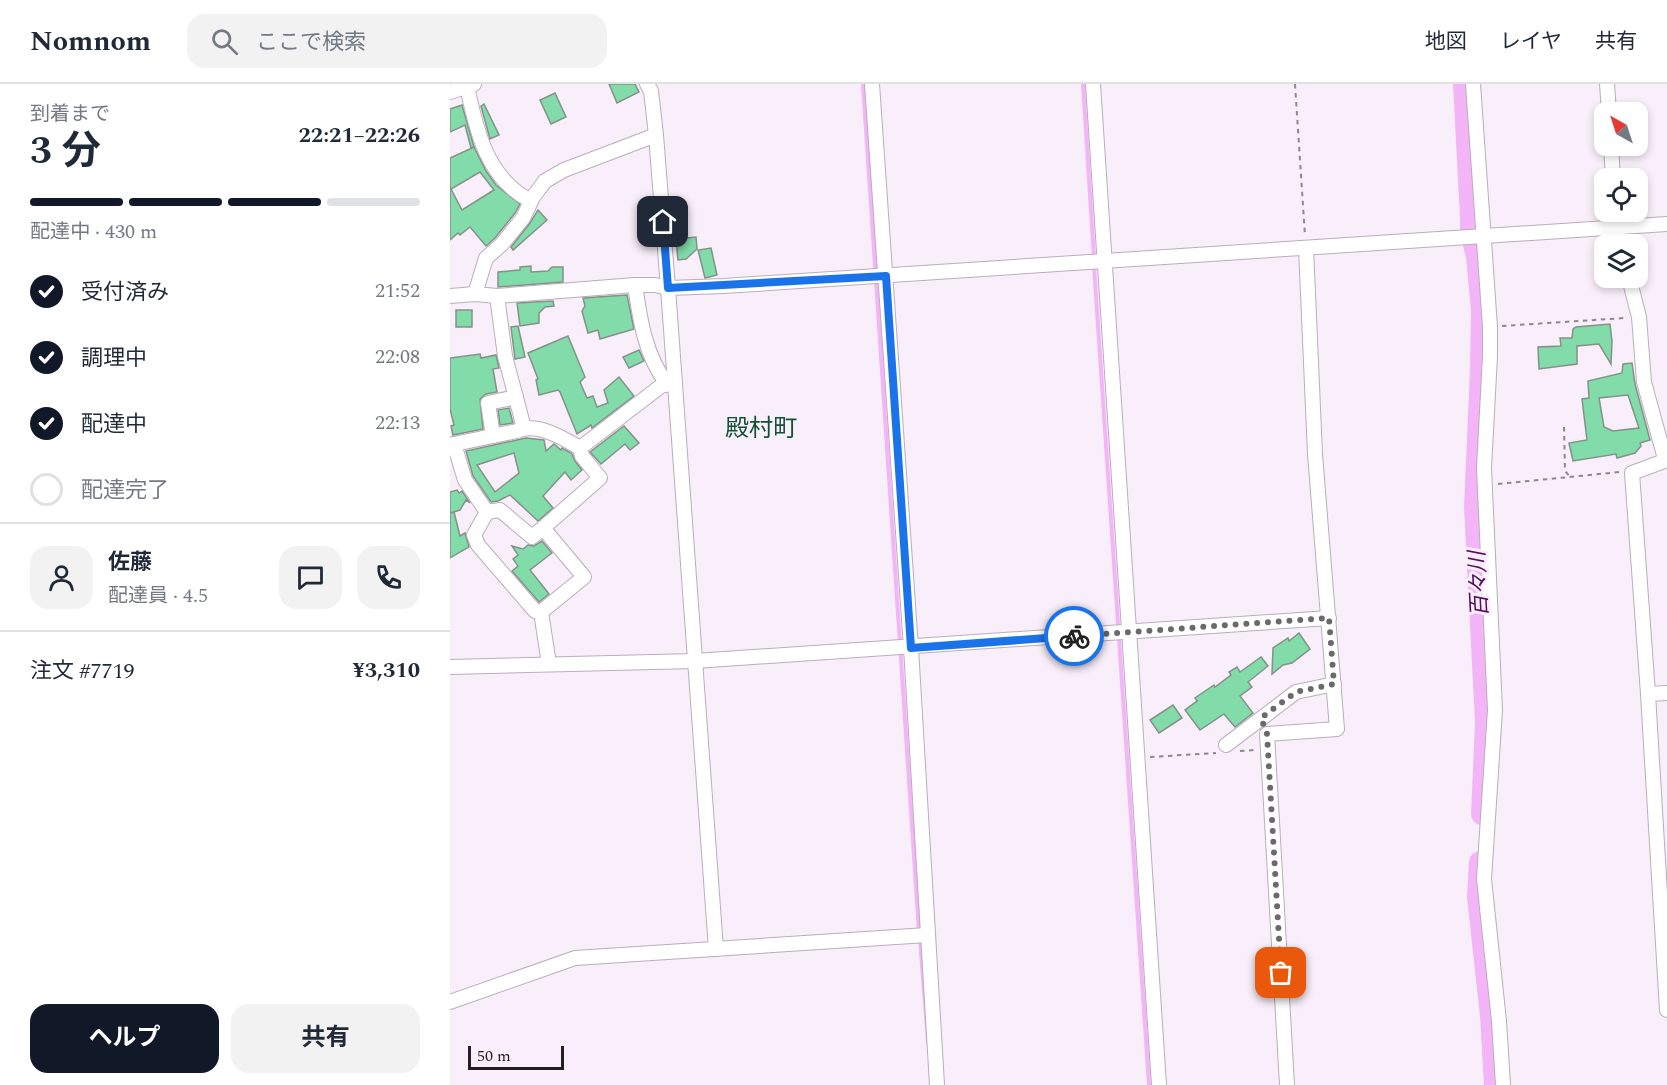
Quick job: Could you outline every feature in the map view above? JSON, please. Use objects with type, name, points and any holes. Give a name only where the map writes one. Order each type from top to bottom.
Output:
[{"type":"street","points":[[647,84],[651,91],[656,135],[668,288],[671,383],[695,661],[716,949]]},
{"type":"street","points":[[872,84],[879,277],[922,935],[938,1085]]},
{"type":"street","points":[[1094,84],[1098,262],[1122,633],[1139,758],[1158,1085]]},
{"type":"street","points":[[1473,84],[1481,237],[1490,327],[1484,468],[1495,710],[1484,879],[1499,1021],[1503,1085]]},
{"type":"street","points":[[1607,84],[1608,102]]},
{"type":"street","points":[[450,92],[471,85],[482,145],[502,178],[522,197],[531,201]]},
{"type":"street","points":[[475,294],[486,258],[502,244],[523,218],[539,187],[553,175],[656,135]]},
{"type":"street","points":[[1616,222],[1618,234]]},
{"type":"street","points":[[450,296],[475,294],[496,296],[635,285],[655,285],[668,288],[879,277],[929,271],[1667,224]]},
{"type":"street","points":[[1267,734],[1337,729],[1315,454],[1306,248]]},
{"type":"street","points":[[635,285],[646,342],[655,365],[671,383]]},
{"type":"street","points":[[1632,288],[1639,317],[1644,382],[1666,459],[1632,473],[1667,1010]]},
{"type":"street","points":[[496,296],[505,356],[524,428]]},
{"type":"street","points":[[580,448],[671,383]]},
{"type":"street","points":[[493,436],[488,403],[516,397]]},
{"type":"street","points":[[524,428],[554,434],[580,448],[582,456],[600,478],[532,537],[500,510],[487,512],[465,480],[452,445],[524,428]]},
{"type":"street","points":[[487,512],[474,535],[478,545],[535,611],[541,612],[584,577],[543,528]]},
{"type":"street","points":[[541,612],[549,664]]},
{"type":"street","points":[[450,667],[695,661],[1329,618]]},
{"type":"street","points":[[1226,750],[1261,718],[1296,692],[1334,684]]},
{"type":"street","points":[[1648,694],[1667,693]]},
{"type":"street","points":[[1261,718],[1267,734],[1287,1085]]},
{"type":"street","points":[[450,1002],[575,958],[922,935]]},
{"type":"path","points":[[1295,84],[1306,248]]},
{"type":"path","points":[[1490,327],[1639,317]]},
{"type":"path","points":[[1564,427],[1565,471],[1570,478]]},
{"type":"path","points":[[1486,484],[1570,478],[1615,472],[1632,473]]},
{"type":"path","points":[[1139,758],[1226,750],[1267,749]]},
{"type":"building","points":[[609,84],[635,84],[639,92],[617,103]]},
{"type":"building","points":[[555,93],[566,117],[551,124],[540,100]]},
{"type":"building","points":[[484,104],[499,135],[490,139],[481,106]]},
{"type":"building","points":[[462,105],[474,147],[471,148],[465,125],[450,132],[450,109]]},
{"type":"building","points":[[474,147],[496,185],[520,204],[495,238],[486,246],[470,227],[450,240],[450,158]],"holes":[[[480,172],[494,190],[462,210],[451,189]]]},
{"type":"building","points":[[538,210],[547,220],[513,250],[511,247]]},
{"type":"building","points":[[696,237],[697,249],[686,259],[678,260],[676,239]]},
{"type":"building","points":[[711,248],[717,275],[705,278],[698,250]]},
{"type":"building","points":[[531,266],[531,272],[563,267],[563,282],[498,287],[498,272],[520,270],[520,267]]},
{"type":"building","points":[[627,295],[634,329],[600,339],[598,330],[588,333],[582,311],[585,306],[583,298]]},
{"type":"building","points":[[553,301],[554,306],[545,307],[539,313],[539,323],[520,326],[517,303]]},
{"type":"building","points":[[456,310],[472,310],[472,327],[456,327]]},
{"type":"building","points":[[1610,324],[1611,364],[1599,344],[1577,346],[1577,364],[1539,369],[1538,347],[1561,346],[1560,338],[1572,338],[1573,329],[1576,327]]},
{"type":"building","points":[[518,326],[525,357],[515,359],[511,327]]},
{"type":"building","points":[[568,336],[585,377],[580,382],[587,398],[593,396],[597,407],[608,403],[604,390],[619,377],[634,396],[592,428],[591,425],[577,434],[560,392],[558,390],[539,395],[536,380],[538,379],[528,353]]},
{"type":"building","points":[[639,350],[644,361],[629,368],[623,357]]},
{"type":"building","points":[[480,354],[481,358],[496,355],[499,368],[493,369],[497,392],[486,394],[480,399],[483,429],[453,435],[451,426],[454,425],[450,409],[450,358]]},
{"type":"building","points":[[1632,363],[1635,384],[1650,440],[1640,443],[1641,446],[1635,453],[1617,458],[1616,454],[1573,461],[1569,443],[1587,440],[1582,399],[1589,398],[1588,381],[1622,373],[1623,364]],"holes":[[[1628,395],[1639,428],[1613,431],[1604,427],[1599,398]]]},
{"type":"building","points":[[509,408],[513,423],[500,425],[498,410]]},
{"type":"building","points":[[624,426],[639,443],[630,450],[625,444],[601,464],[590,452]]},
{"type":"building","points":[[526,438],[544,440],[546,451],[554,444],[561,450],[562,448],[572,454],[582,470],[571,480],[565,472],[543,496],[553,508],[538,521],[510,495],[491,502],[473,476],[466,451]],"holes":[[[514,453],[519,473],[495,492],[477,465]]]},
{"type":"building","points":[[462,491],[470,503],[466,500],[460,510],[450,513],[450,492]]},
{"type":"building","points":[[454,512],[460,536],[465,533],[469,547],[450,558],[450,513]]},
{"type":"building","points":[[542,541],[552,553],[530,570],[549,594],[539,602],[512,571],[518,566],[513,559],[518,555],[512,546],[523,549]]},
{"type":"building","points":[[1299,633],[1310,649],[1292,663],[1283,665],[1272,674],[1273,648],[1288,638],[1289,641]]},
{"type":"building","points":[[1261,657],[1268,666],[1248,682],[1252,687],[1240,696],[1253,713],[1235,727],[1224,714],[1200,730],[1185,710],[1197,701],[1195,698],[1214,685],[1215,687],[1231,675],[1229,672],[1237,667],[1240,672]]},
{"type":"building","points":[[1173,705],[1182,718],[1159,733],[1150,720]]},
{"type":"waterway","points":[[863,84],[919,932]]},
{"type":"waterway","points":[[1083,84],[1094,258]]},
{"type":"waterway","name":"百々川","points":[[1464,84],[1471,232],[1477,257],[1482,311],[1475,507],[1486,723],[1482,814]]},
{"type":"waterway","points":[[1094,266],[1149,1085]]},
{"type":"waterway","name":"百々川","points":[[1480,862],[1478,897],[1491,1016],[1495,1085]]},
{"type":"waterway","points":[[920,939],[928,1042]]},
{"type":"way so far","points":[[1074,636],[1329,618],[1334,684],[1296,692],[1261,718],[1267,734],[1281,973]]},
{"type":"district","name":"殿村町","points":[[761,429]]},
{"type":"route","points":[[663,222],[668,288],[886,276],[911,648],[1074,636]]}]
